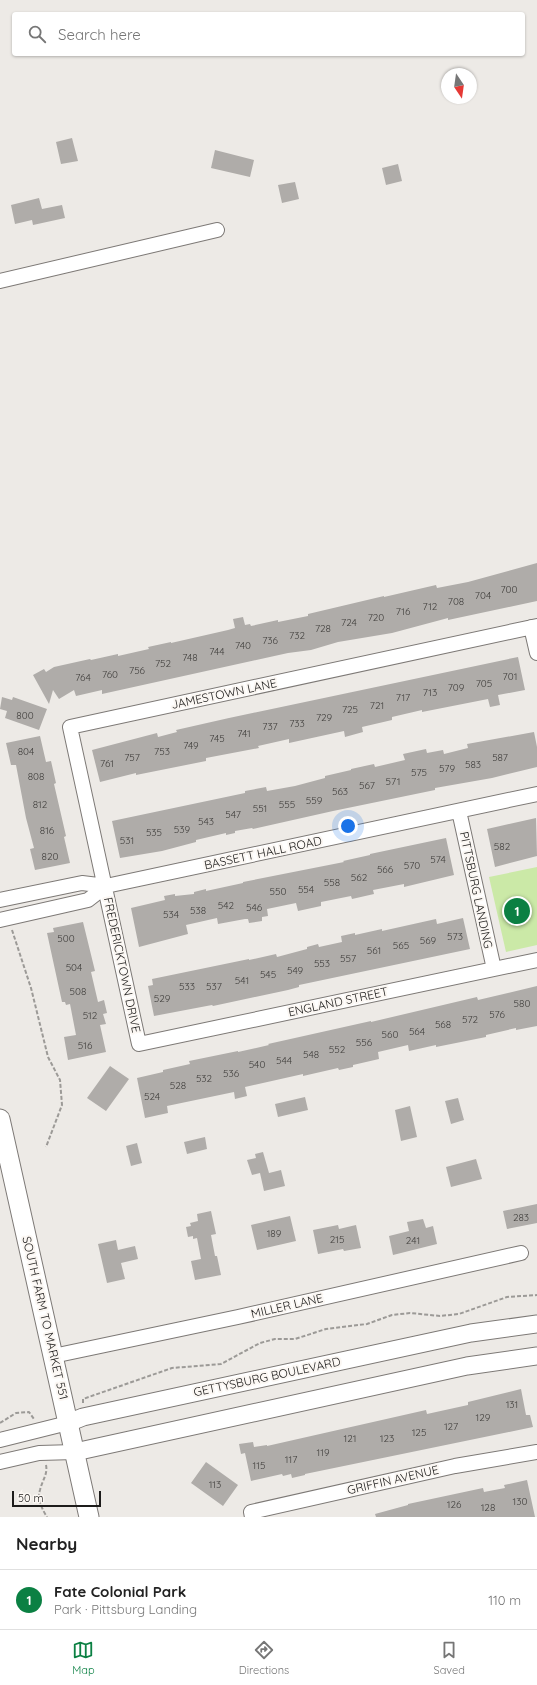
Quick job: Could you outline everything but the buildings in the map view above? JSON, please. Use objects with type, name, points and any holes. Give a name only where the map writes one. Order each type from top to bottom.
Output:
[{"type":"main road","name":"SOUTH FARM TO MARKET 551","points":[[0,1119],[89,1517]]},
{"type":"street","points":[[0,281],[217,230]]},
{"type":"street","points":[[534,627],[537,653]]},
{"type":"street","name":"JAMESTOWN LANE","points":[[106,886],[70,727],[534,627]]},
{"type":"street","name":"BASSETT HALL ROAD","points":[[0,900],[82,883],[106,886],[537,794]]},
{"type":"street","name":"PITTSBURG LANDING","points":[[459,810],[494,969]]},
{"type":"street","name":"BASSETT HALL ROAD","points":[[5,923],[88,900],[106,886]]},
{"type":"street","name":"FREDERICKTOWN DRIVE","points":[[106,886],[139,1044]]},
{"type":"street","name":"ENGLAND STREET","points":[[139,1044],[537,960]]},
{"type":"street","name":"MILLER LANE","points":[[53,1356],[238,1317],[521,1253]]},
{"type":"street","name":"GETTYSBURG BOULEVARD","points":[[0,1440],[68,1423],[83,1417],[382,1352],[471,1333],[537,1324]]},
{"type":"street","points":[[0,1462],[43,1453],[75,1452],[467,1366],[537,1356]]},
{"type":"street","name":"GRIFFIN AVENUE","points":[[251,1515],[455,1466],[537,1452]]},
{"type":"path","points":[[5,923],[31,988],[48,1057],[60,1080],[62,1106],[46,1147]]},
{"type":"path","points":[[83,1399],[172,1368],[221,1364],[260,1342],[275,1339],[295,1339],[326,1329],[367,1324],[392,1315],[410,1313],[440,1316],[459,1314],[507,1297],[537,1295]]},
{"type":"path","points":[[43,1453],[47,1470],[39,1491],[42,1508],[46,1517]]},
{"type":"green space","points":[[537,867],[537,945],[506,952],[489,877]]},
{"type":"place","name":"Fate Colonial Park","points":[[517,911]]}]
